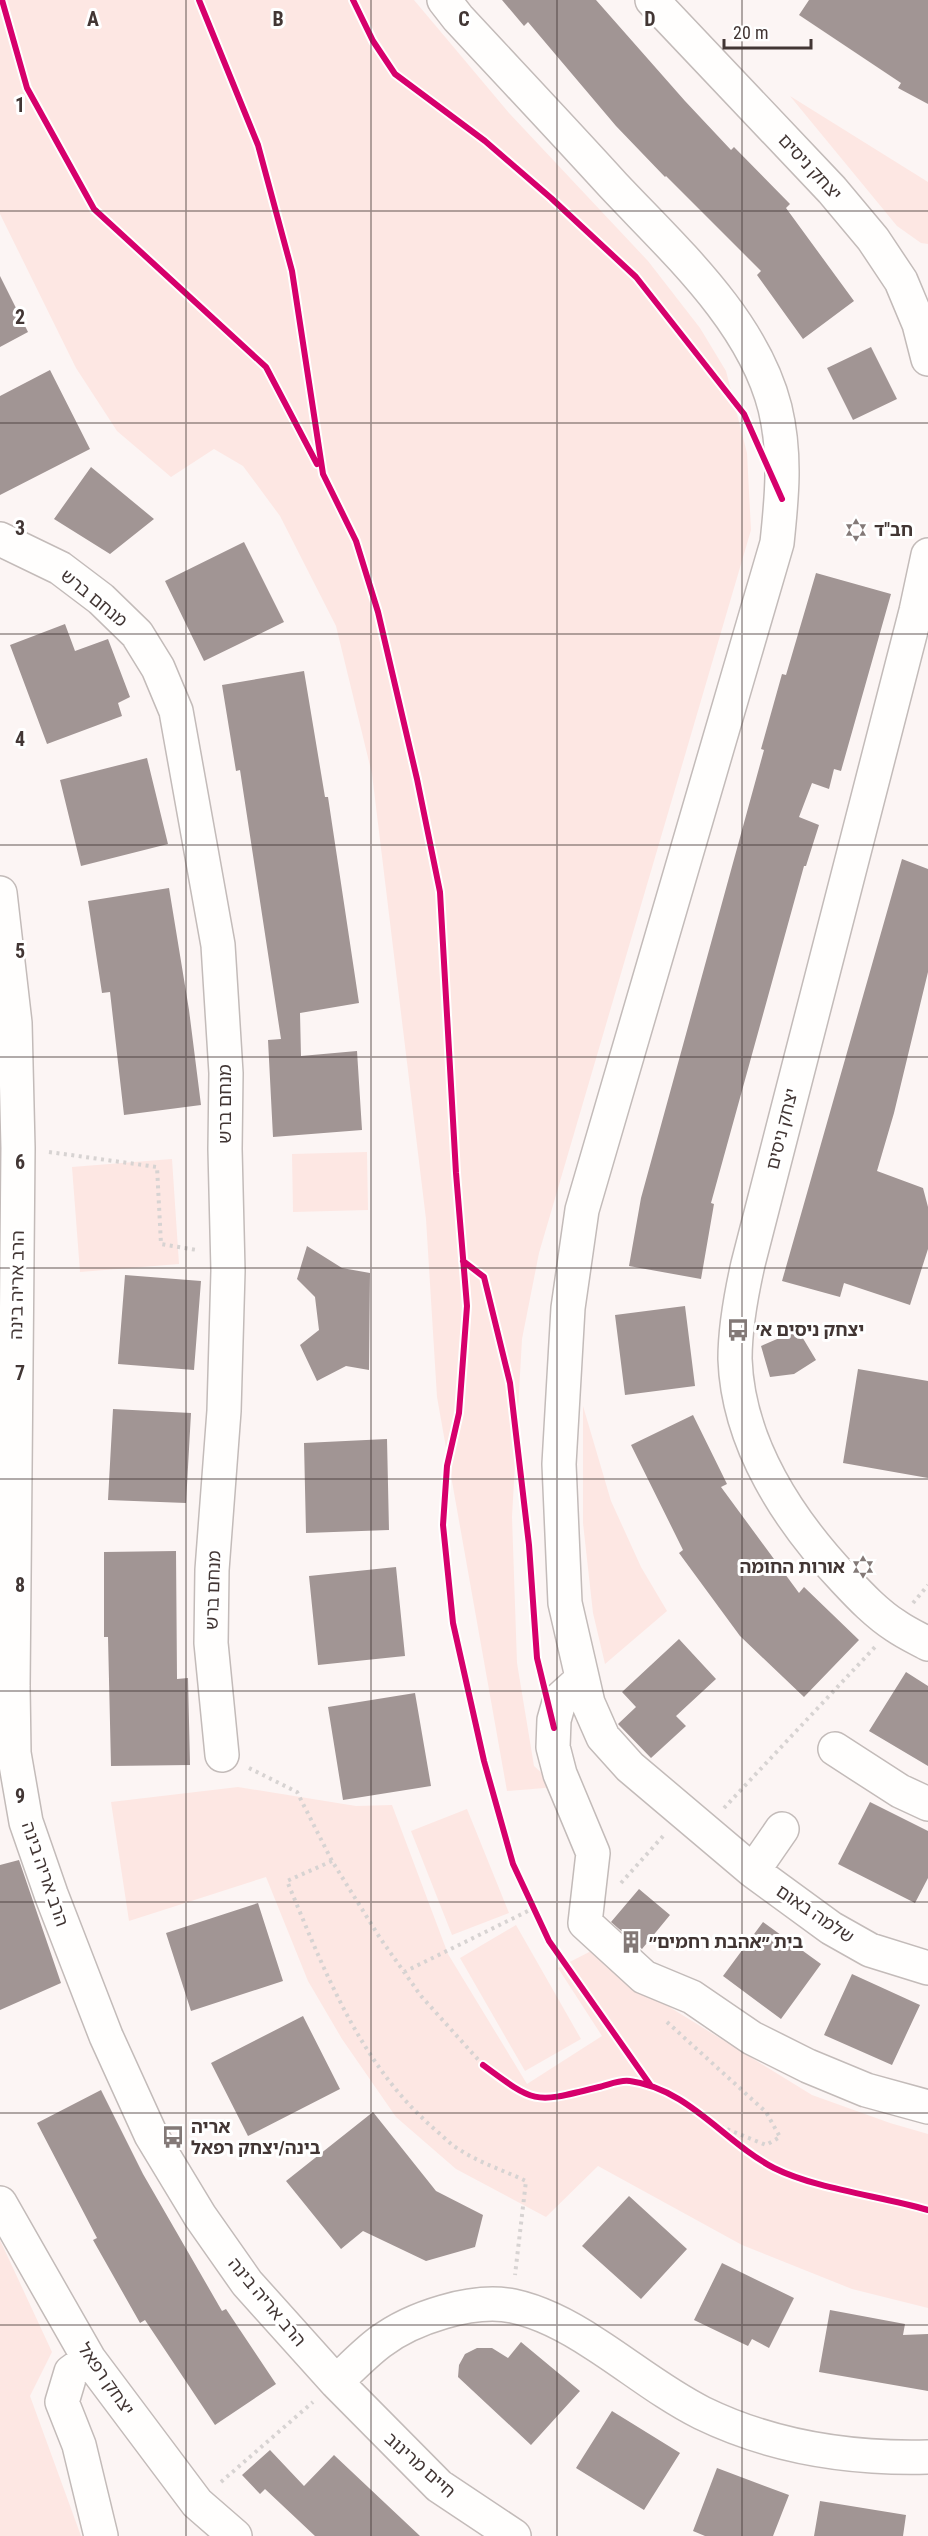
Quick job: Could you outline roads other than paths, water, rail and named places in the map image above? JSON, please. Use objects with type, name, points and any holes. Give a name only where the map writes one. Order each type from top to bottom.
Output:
[{"type":"street","name":"שלמה באום","points":[[444,0],[458,18],[703,281],[739,330],[761,370],[774,406],[783,451],[777,543],[582,1210],[568,1308],[559,1464],[565,1603],[582,1679],[588,1703],[603,1737],[630,1767],[753,1871],[831,1928],[860,1944],[904,1962],[928,1968]]},
{"type":"street","name":"יצחק ניסים","points":[[652,0],[839,198],[873,239],[901,281],[919,302],[928,359]]},
{"type":"street","name":"מנחם ברש","points":[[0,539],[60,568],[101,599],[138,634],[158,668],[176,711],[218,945],[226,1073],[228,1271],[224,1411],[212,1580],[212,1643],[222,1755]]},
{"type":"street","name":"יצחק ניסים","points":[[928,555],[916,611],[748,1264],[738,1309],[735,1360],[742,1404],[753,1444],[771,1483],[798,1524],[829,1563],[861,1597],[895,1625],[928,1644]]},
{"type":"street","name":"הרב אריה בינה","points":[[0,892],[15,1023],[9,1150],[7,1756],[26,1822],[51,1894],[106,2036],[151,2135],[200,2216],[247,2283],[336,2382]]},
{"type":"street","points":[[582,1679],[560,1699],[554,1720],[553,1747],[560,1774],[593,1853],[585,1923],[644,1977],[692,1997],[752,2038],[808,2066],[866,2090],[928,2107]]},
{"type":"street","points":[[835,1749],[900,1791],[928,1804]]},
{"type":"street","points":[[753,1871],[782,1829]]},
{"type":"street","name":"יצחק רפאל","points":[[0,2203],[89,2359],[197,2503],[235,2536]]},
{"type":"street","points":[[336,2382],[380,2342],[417,2320],[458,2308],[511,2306],[558,2323],[593,2342],[702,2413],[749,2433],[808,2448],[928,2457]]},
{"type":"street","points":[[89,2359],[71,2372],[62,2402],[79,2445],[101,2536]]},
{"type":"street","name":"חיים מרינוב","points":[[336,2382],[439,2486],[514,2536]]},
{"type":"place","name":"חב\"ד","points":[[856,530]]},
{"type":"place","name":"יצחק ניסים א׳","points":[[738,1330]]},
{"type":"place","name":"אורות החומה","points":[[863,1567]]},
{"type":"place","name":"בית ״אהבת רחמים״","points":[[631,1942]]},
{"type":"place","name":"אריה בינה/יצחק רפאל","points":[[173,2137]]}]
